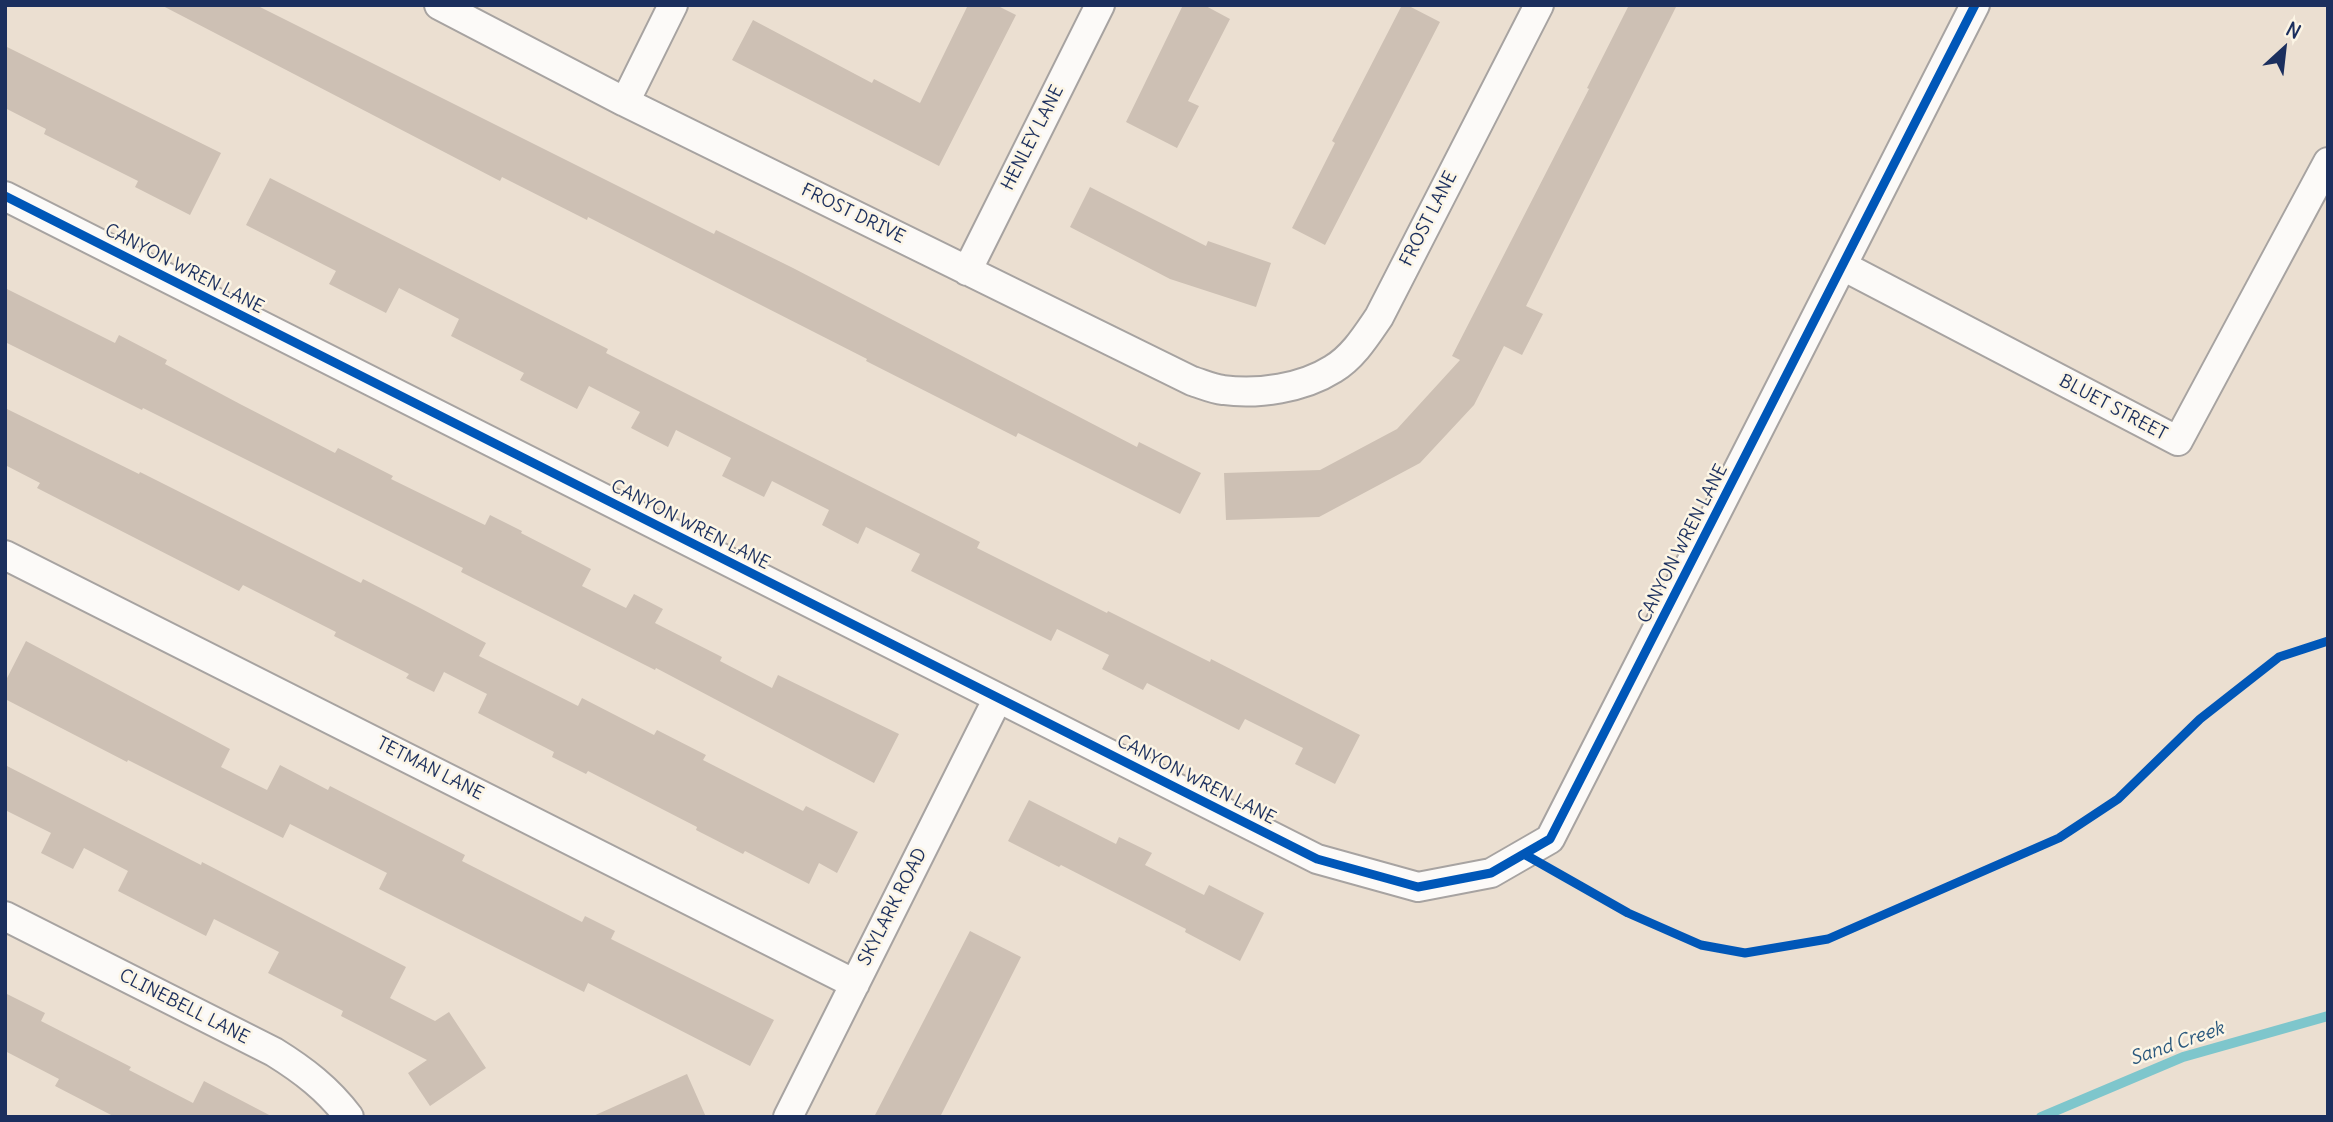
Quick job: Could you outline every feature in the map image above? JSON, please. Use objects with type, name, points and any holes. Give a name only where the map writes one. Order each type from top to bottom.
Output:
[{"type":"street","name":"FROST DRIVE","points":[[439,5],[625,102],[1192,382],[1222,390],[1277,389]]},
{"type":"street","points":[[625,102],[673,5]]},
{"type":"street","name":"HENLEY LANE","points":[[967,271],[1100,5]]},
{"type":"street","name":"FROST LANE","points":[[1277,389],[1307,381],[1334,369],[1360,345],[1379,317],[1539,5]]},
{"type":"street","name":"CANYON WREN LANE","points":[[5,196],[1317,859],[1418,887],[1491,873],[1550,839],[1975,5]]},
{"type":"street","name":"BLUET STREET","points":[[1843,266],[2178,441],[2328,162]]},
{"type":"street","name":"TETMAN LANE","points":[[5,555],[855,984]]},
{"type":"street","name":"SKYLARK ROAD","points":[[788,1117],[998,698]]},
{"type":"street","name":"CLINEBELL LANE","points":[[5,916],[274,1052],[305,1072],[336,1100],[349,1117]]},
{"type":"building","points":[[161,5],[256,5],[714,234],[716,230],[793,268],[1137,447],[1139,442],[1201,473],[1180,514],[1018,433],[1016,437],[588,217],[587,220],[502,177],[500,181]]},
{"type":"building","points":[[968,5],[996,5],[1016,15],[939,166],[732,60],[753,20],[872,83],[874,79],[920,103]]},
{"type":"building","points":[[1183,5],[1204,5],[1230,19],[1188,101],[1199,106],[1177,148],[1126,122]]},
{"type":"building","points":[[1402,5],[1440,22],[1325,245],[1292,228],[1335,143],[1332,141]]},
{"type":"building","points":[[1629,5],[1677,5],[1526,306],[1543,314],[1522,355],[1504,346],[1474,405],[1420,463],[1319,517],[1226,520],[1224,473],[1320,470],[1397,429],[1460,360],[1452,356],[1589,89],[1587,88]]},
{"type":"building","points":[[5,46],[221,153],[190,215],[135,187],[138,181],[44,134],[46,129],[5,108]]},
{"type":"building","points":[[270,178],[608,349],[606,353],[980,542],[977,548],[1210,662],[1211,659],[1360,735],[1335,784],[1295,764],[1303,748],[1245,719],[1239,730],[1147,683],[1143,690],[1102,669],[1109,655],[1057,629],[1051,641],[911,571],[920,554],[866,527],[858,544],[822,525],[829,510],[772,481],[764,497],[722,476],[731,458],[676,430],[668,447],[631,428],[640,412],[589,386],[577,409],[520,380],[524,373],[451,336],[459,319],[399,288],[386,313],[329,284],[336,271],[246,225]]},
{"type":"building","points":[[1090,187],[1206,246],[1208,241],[1271,263],[1256,307],[1170,279],[1070,227]]},
{"type":"building","points":[[5,288],[115,343],[119,335],[167,360],[165,364],[240,404],[335,453],[338,448],[393,476],[391,479],[485,525],[490,515],[522,531],[521,533],[591,569],[582,586],[626,608],[634,594],[663,609],[655,623],[722,657],[720,661],[772,688],[778,675],[899,734],[874,783],[656,668],[655,670],[461,572],[463,568],[5,342]]},
{"type":"building","points":[[5,408],[139,474],[140,472],[361,583],[363,579],[420,608],[486,643],[479,656],[578,706],[582,698],[654,735],[657,730],[706,755],[703,760],[803,811],[806,806],[858,832],[837,873],[819,863],[809,884],[745,851],[743,854],[588,771],[586,774],[552,757],[554,752],[478,713],[487,694],[444,672],[434,692],[406,678],[409,674],[334,636],[336,632],[243,585],[239,591],[37,488],[40,483],[5,465]]},
{"type":"building","points":[[26,641],[230,749],[221,767],[267,790],[280,765],[328,790],[330,786],[465,855],[462,861],[582,922],[585,916],[615,931],[611,939],[774,1020],[750,1066],[588,983],[584,992],[379,889],[387,873],[290,824],[283,838],[5,699],[5,682]]},
{"type":"building","points":[[5,765],[406,967],[390,998],[435,1021],[449,1012],[486,1068],[430,1106],[408,1073],[427,1060],[341,1016],[343,1011],[268,973],[279,952],[214,919],[206,936],[118,891],[128,871],[84,848],[73,869],[41,853],[51,833],[5,810]]},
{"type":"building","points":[[1029,800],[1116,844],[1119,837],[1152,853],[1145,865],[1204,895],[1209,885],[1264,913],[1240,961],[1185,932],[1186,929],[1008,841]]},
{"type":"building","points":[[970,931],[1021,957],[940,1117],[874,1117]]},
{"type":"building","points":[[5,993],[45,1013],[41,1021],[131,1067],[129,1070],[193,1103],[204,1081],[273,1117],[115,1117],[55,1086],[59,1079],[5,1051]]},
{"type":"building","points":[[687,1074],[706,1117],[591,1117]]},
{"type":"waterway","name":"Sand Creek","points":[[2041,1117],[2183,1057],[2328,1016]]},
{"type":"cycle path","points":[[5,196],[1317,859],[1418,887],[1491,873],[1550,839],[1975,5]]},
{"type":"cycle path","points":[[1524,854],[1628,913],[1701,945],[1745,953],[1828,939],[2059,838],[2118,799],[2200,719],[2279,657],[2328,641]]}]
